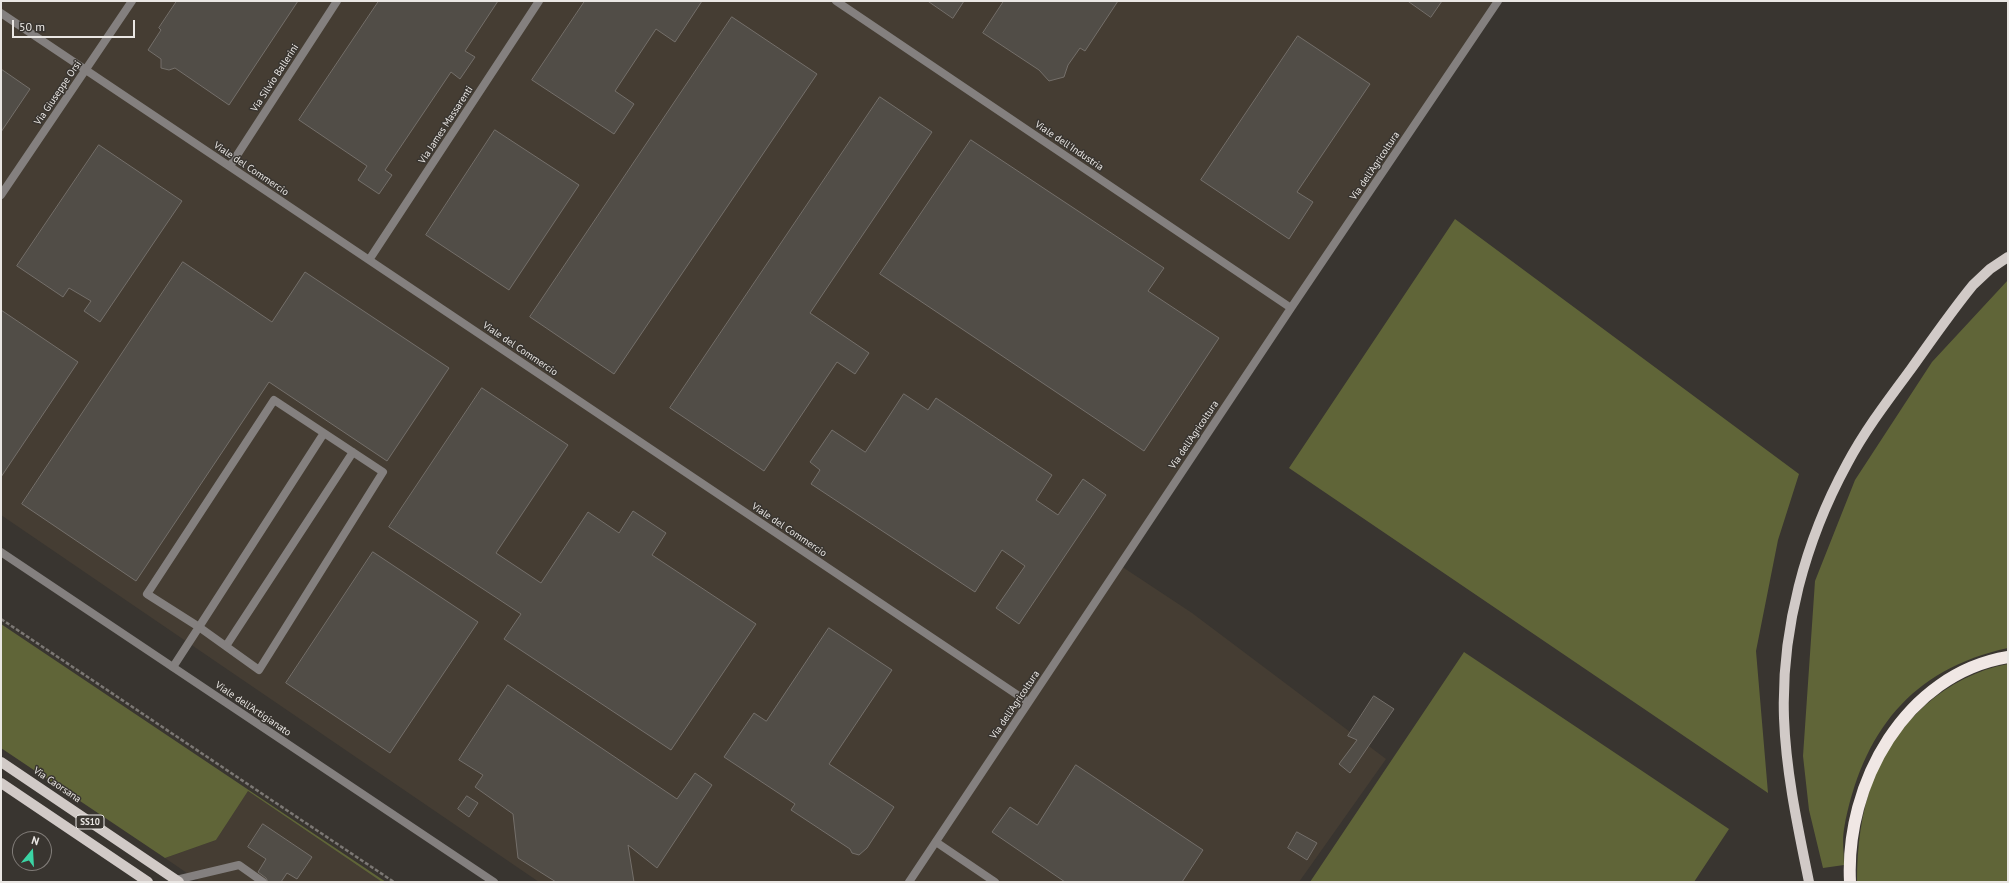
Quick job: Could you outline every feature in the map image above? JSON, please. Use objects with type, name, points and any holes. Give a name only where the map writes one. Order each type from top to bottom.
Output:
[{"type":"highway","points":[[1850,882],[1851,848],[1859,804],[1879,754],[1895,728],[1922,698],[1937,685],[1989,660],[2008,657]]},
{"type":"main road","points":[[1809,882],[1787,765],[1784,696],[1793,612],[1808,554],[1840,478],[1876,417],[1973,285],[1990,269],[2008,257]]},
{"type":"main road","name":"Via Caorsana","points":[[1,762],[177,881]]},
{"type":"main road","name":"SS10","points":[[2,786],[148,882]]},
{"type":"street","name":"Via Giuseppe Orsi","points":[[1,195],[132,1]]},
{"type":"street","name":"Via Silvio Ballerini","points":[[230,166],[337,1]]},
{"type":"street","name":"Via James Massarenti","points":[[369,260],[539,1]]},
{"type":"street","name":"Viale dell'Industria","points":[[836,1],[1291,308]]},
{"type":"street","name":"Via dell'Agricoltura","points":[[909,882],[1291,308],[1498,1]]},
{"type":"street","name":"Viale del Commercio","points":[[1,13],[1028,702]]},
{"type":"street","points":[[274,400],[353,452],[383,472],[259,670],[198,627],[147,594],[274,400]]},
{"type":"street","points":[[173,667],[324,433]]},
{"type":"street","points":[[226,646],[353,452]]},
{"type":"street","name":"Viale dell'Artigianato","points":[[1,552],[494,882]]},
{"type":"street","points":[[936,842],[995,882]]},
{"type":"street","points":[[177,881],[238,865],[263,882]]},
{"type":"path","points":[[1,619],[394,882]]},
{"type":"shaded area","points":[[1,1],[1500,1],[1121,566],[1192,613],[1386,759],[1299,882],[539,882],[1,515]]},
{"type":"shaded area","points":[[248,791],[382,882],[200,882],[165,858],[216,840]]},
{"type":"green space","points":[[1455,219],[1799,474],[1778,540],[1756,651],[1768,793],[1289,468]]},
{"type":"green space","points":[[2008,280],[2008,648],[1974,658],[1944,672],[1918,689],[1896,710],[1878,735],[1864,763],[1852,794],[1843,833],[1844,865],[1823,868],[1809,810],[1803,756],[1815,581],[1855,480],[1932,362]]},
{"type":"green space","points":[[1,624],[386,882],[382,882],[248,791],[216,840],[165,858],[1,748]]},
{"type":"green space","points":[[1464,652],[1729,829],[1694,882],[1310,882]]},
{"type":"green space","points":[[2008,664],[2008,882],[1857,882],[1859,843],[1865,805],[1873,780],[1895,739],[1909,721],[1944,691],[1964,679],[1986,670]]},
{"type":"building","points":[[177,1],[298,1],[229,105],[175,68],[169,70],[161,68],[161,59],[148,50],[161,30],[159,28]]},
{"type":"building","points":[[379,1],[498,1],[465,51],[475,57],[460,79],[451,72],[385,170],[392,175],[379,194],[358,180],[367,166],[299,120]]},
{"type":"building","points":[[585,1],[702,1],[675,42],[656,29],[615,91],[634,104],[614,134],[532,80]]},
{"type":"building","points":[[928,1],[964,1],[953,18]]},
{"type":"building","points":[[1004,1],[1118,1],[1085,51],[1080,48],[1068,65],[1064,77],[1049,81],[1039,70],[983,33]]},
{"type":"building","points":[[1408,1],[1442,1],[1431,17]]},
{"type":"building","points":[[732,17],[817,74],[614,374],[530,317]]},
{"type":"building","points":[[1298,36],[1370,84],[1297,192],[1313,202],[1289,239],[1201,180]]},
{"type":"building","points":[[1,69],[30,89],[1,132]]},
{"type":"building","points":[[880,97],[932,132],[810,313],[869,353],[855,374],[837,362],[764,471],[670,408]]},
{"type":"building","points":[[495,130],[579,185],[509,290],[426,235]]},
{"type":"building","points":[[971,140],[1164,268],[1148,291],[1219,338],[1144,451],[880,274]]},
{"type":"building","points":[[99,145],[182,201],[100,322],[84,311],[91,301],[69,288],[63,297],[17,266]]},
{"type":"building","points":[[183,262],[272,322],[305,272],[449,368],[387,461],[269,382],[136,581],[22,504]]},
{"type":"building","points":[[1,310],[78,362],[1,477]]},
{"type":"building","points":[[482,388],[568,445],[496,553],[541,583],[588,512],[619,533],[633,511],[666,533],[652,555],[756,624],[671,750],[504,639],[521,614],[389,527]]},
{"type":"building","points":[[904,394],[928,410],[936,398],[1052,475],[1036,500],[1058,515],[1083,479],[1106,495],[1019,624],[996,608],[1025,566],[1002,550],[975,592],[811,484],[820,470],[810,462],[832,430],[865,452]]},
{"type":"building","points":[[373,552],[478,622],[390,753],[286,683]]},
{"type":"building","points":[[829,628],[892,670],[829,764],[894,807],[867,848],[859,855],[852,853],[850,849],[791,810],[795,804],[724,757],[754,713],[766,721]]},
{"type":"building","points":[[508,685],[677,799],[695,773],[712,785],[657,868],[628,845],[634,882],[556,882],[518,858],[513,814],[475,787],[483,775],[459,760]]},
{"type":"building","points":[[1374,696],[1394,709],[1350,773],[1339,764],[1357,740],[1348,736]]},
{"type":"building","points":[[1076,765],[1203,850],[1182,882],[1065,882],[992,832],[1010,807],[1037,825]]},
{"type":"building","points":[[467,796],[478,803],[469,817],[458,809]]},
{"type":"building","points":[[263,824],[312,857],[297,879],[287,873],[281,882],[268,882],[266,878],[258,872],[266,859],[248,847]]},
{"type":"building","points":[[1297,832],[1317,843],[1307,860],[1288,848]]}]
